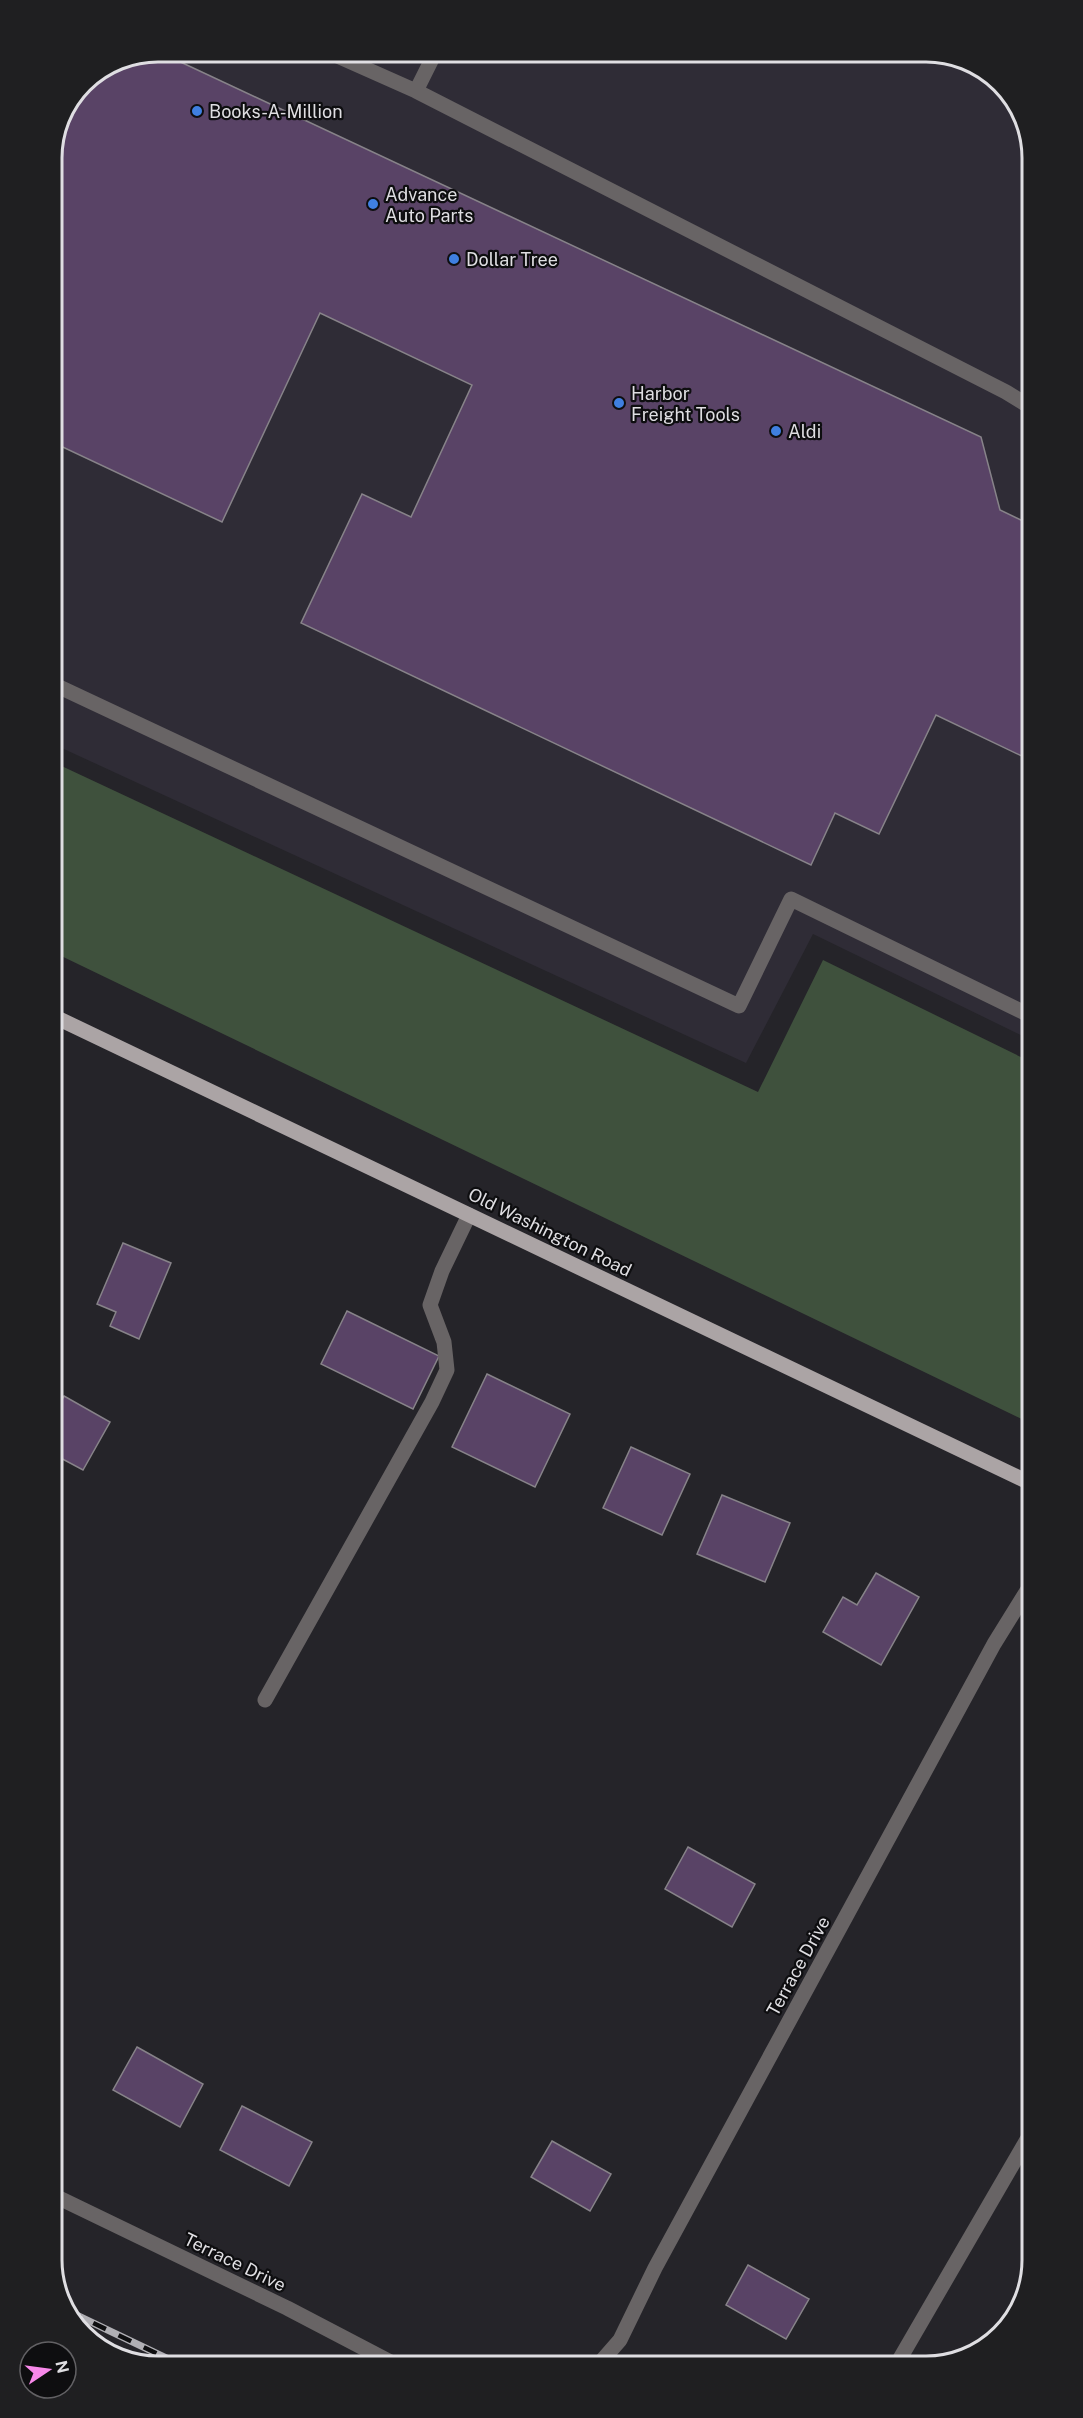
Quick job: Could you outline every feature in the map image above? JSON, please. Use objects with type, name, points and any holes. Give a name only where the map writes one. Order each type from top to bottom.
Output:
[{"type":"main road","name":"Old Washington Road","points":[[62,1020],[1022,1479]]},
{"type":"street","points":[[351,62],[416,91],[1022,402]]},
{"type":"street","points":[[416,91],[430,62]]},
{"type":"street","points":[[62,688],[739,1006],[791,899],[1022,1012]]},
{"type":"street","points":[[265,1700],[432,1402],[447,1370],[444,1342],[430,1305],[441,1271],[469,1215]]},
{"type":"street","name":"Terrace Drive","points":[[606,2356],[620,2340],[655,2268],[994,1644],[1022,1599]]},
{"type":"street","points":[[901,2356],[1022,2148]]},
{"type":"street","name":"Terrace Drive","points":[[62,2200],[287,2308],[379,2356]]},
{"type":"shaded area","points":[[158,62],[932,62],[950,65],[974,74],[984,81],[1005,104],[1016,127],[1022,158],[1022,1036],[813,934],[746,1063],[62,748],[62,151],[69,121],[78,104],[104,78],[139,63]]},
{"type":"green space","points":[[62,766],[758,1092],[823,960],[1022,1058],[1022,1419],[62,956]]},
{"type":"building","points":[[180,62],[981,437],[1000,510],[1022,521],[1022,756],[936,715],[879,834],[835,813],[811,865],[301,623],[362,494],[411,517],[472,385],[320,313],[222,522],[62,447],[62,151],[65,133],[78,104],[90,90],[104,78],[139,63]]},
{"type":"building","points":[[123,1243],[171,1263],[139,1339],[110,1326],[116,1312],[97,1304]]},
{"type":"building","points":[[347,1311],[439,1356],[413,1409],[321,1364]]},
{"type":"building","points":[[487,1374],[570,1414],[535,1487],[452,1447]]},
{"type":"building","points":[[64,1396],[110,1422],[83,1470],[62,1459],[62,1399]]},
{"type":"building","points":[[631,1447],[690,1474],[662,1535],[603,1508]]},
{"type":"building","points":[[722,1495],[790,1523],[765,1582],[697,1554]]},
{"type":"building","points":[[876,1573],[919,1597],[881,1665],[823,1632],[843,1597],[857,1605]]},
{"type":"building","points":[[688,1847],[755,1884],[732,1927],[665,1889]]},
{"type":"building","points":[[137,2047],[203,2084],[180,2127],[113,2090]]},
{"type":"building","points":[[242,2106],[312,2142],[289,2186],[220,2150]]},
{"type":"building","points":[[552,2141],[611,2174],[590,2211],[531,2177]]},
{"type":"building","points":[[748,2265],[809,2299],[786,2339],[726,2305]]},
{"type":"railway","points":[[80,2317],[162,2356]]},
{"type":"place","name":"Books-A-Million","points":[[197,111]]},
{"type":"place","name":"Advance Auto Parts","points":[[373,204]]},
{"type":"place","name":"Dollar Tree","points":[[454,259]]},
{"type":"place","name":"Harbor Freight Tools","points":[[619,403]]},
{"type":"place","name":"Aldi","points":[[776,431]]}]
